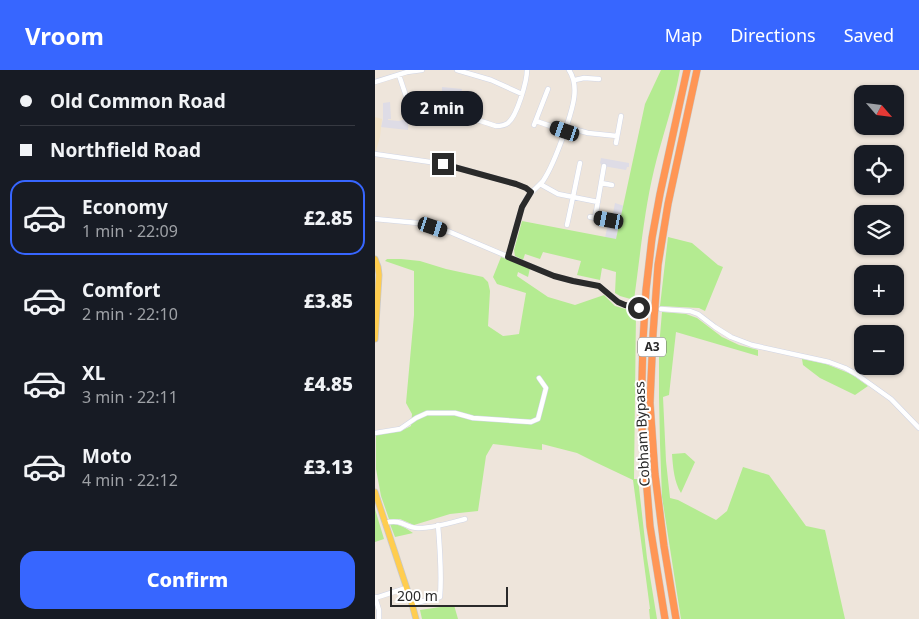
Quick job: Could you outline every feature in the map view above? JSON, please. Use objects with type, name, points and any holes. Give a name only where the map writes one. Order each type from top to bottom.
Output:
[{"type":"highway","name":"Cobham Bypass","points":[[665,619],[650,526],[641,417],[643,341],[652,238],[687,70]]},
{"type":"highway","name":"Cobham Bypass","points":[[676,619],[655,474],[650,403],[658,265],[668,204],[697,70]]},
{"type":"main road","points":[[375,258],[379,275],[375,340]]},
{"type":"main road","points":[[375,492],[416,619]]},
{"type":"street","points":[[375,82],[422,70]]},
{"type":"street","points":[[457,70],[491,80],[522,94]]},
{"type":"street","points":[[399,75],[408,102],[415,109],[459,114],[496,126],[505,125],[510,121],[522,94],[527,70]]},
{"type":"street","points":[[508,257],[522,207],[531,192],[540,184],[551,167],[566,129],[576,87],[575,80],[569,70]]},
{"type":"street","points":[[575,80],[584,78],[599,80]]},
{"type":"street","points":[[549,89],[535,123],[588,133],[617,136]]},
{"type":"street","points":[[616,143],[621,116]]},
{"type":"street","points":[[375,154],[443,164],[516,184],[531,192]]},
{"type":"street","points":[[567,226],[572,214],[573,197],[580,163]]},
{"type":"street","points":[[604,166],[592,217],[609,220]]},
{"type":"street","points":[[601,183],[612,185]]},
{"type":"street","points":[[540,184],[554,192],[597,202]]},
{"type":"street","points":[[375,219],[403,221],[433,227],[458,235],[554,276],[599,286],[618,302],[639,308]]},
{"type":"street","points":[[661,309],[689,311],[698,314],[731,337],[767,349],[829,362],[845,368],[891,399],[919,428]]},
{"type":"street","points":[[375,432],[400,429],[427,413],[455,412],[473,418],[531,422],[538,419],[546,388],[539,378]]},
{"type":"street","points":[[385,523],[391,521],[399,522],[418,529],[465,520]]},
{"type":"street","points":[[412,604],[441,597],[442,562],[438,525]]},
{"type":"street","points":[[379,619],[379,610],[375,598],[406,588]]},
{"type":"shaded area","points":[[442,87],[462,89],[460,97],[442,94]]},
{"type":"shaded area","points":[[390,102],[391,119],[388,120],[399,121],[409,116],[408,130],[381,127],[383,103]]},
{"type":"shaded area","points":[[375,117],[382,119],[376,151],[375,151]]},
{"type":"shaded area","points":[[601,158],[629,163],[629,167],[626,170],[603,166],[600,163]]},
{"type":"shaded area","points":[[615,203],[624,206],[616,240],[605,238],[609,218],[612,219]]},
{"type":"green space","points":[[661,70],[680,70],[651,186],[634,300],[615,293],[616,272],[602,268],[600,280],[577,275],[581,261],[543,252],[540,259],[525,254],[523,260],[515,256],[514,250],[522,221],[616,239],[645,104]]},
{"type":"green space","points":[[668,237],[692,243],[723,267],[705,311],[699,308],[660,306]]},
{"type":"green space","points":[[501,257],[530,268],[528,277],[518,272],[517,276],[548,297],[575,305],[604,295],[615,306],[636,312],[634,479],[638,479],[647,558],[657,619],[650,619],[633,480],[577,453],[542,444],[542,450],[493,444],[486,456],[478,511],[450,514],[414,525],[400,519],[389,519],[381,496],[376,469],[376,435],[401,431],[411,426],[412,414],[406,403],[414,315],[414,271],[385,261],[387,259],[401,259],[420,261],[483,277],[488,282],[490,291],[488,326],[503,336],[519,334],[526,293],[497,284],[493,277]]},
{"type":"green space","points":[[662,312],[686,314],[697,318],[722,337],[739,345],[758,350],[758,356],[676,332],[669,395],[663,397],[670,498],[678,500],[716,520],[727,511],[743,467],[769,475],[806,526],[825,530],[845,619],[681,619],[662,497],[659,347]]},
{"type":"green space","points":[[802,359],[826,364],[851,374],[868,386],[855,395],[820,378],[803,365]]},
{"type":"green space","points":[[685,453],[695,462],[681,493],[675,479],[672,454]]},
{"type":"green space","points":[[375,509],[384,539],[375,542]]},
{"type":"green space","points":[[390,524],[400,526],[413,533],[395,537]]},
{"type":"green space","points":[[454,605],[458,619],[422,619],[420,610]]},
{"type":"tunnel","points":[[642,308],[661,309]]},
{"type":"route","points":[[443,164],[516,184],[531,192],[522,207],[508,257],[554,276],[599,286],[618,302],[639,308]]}]
